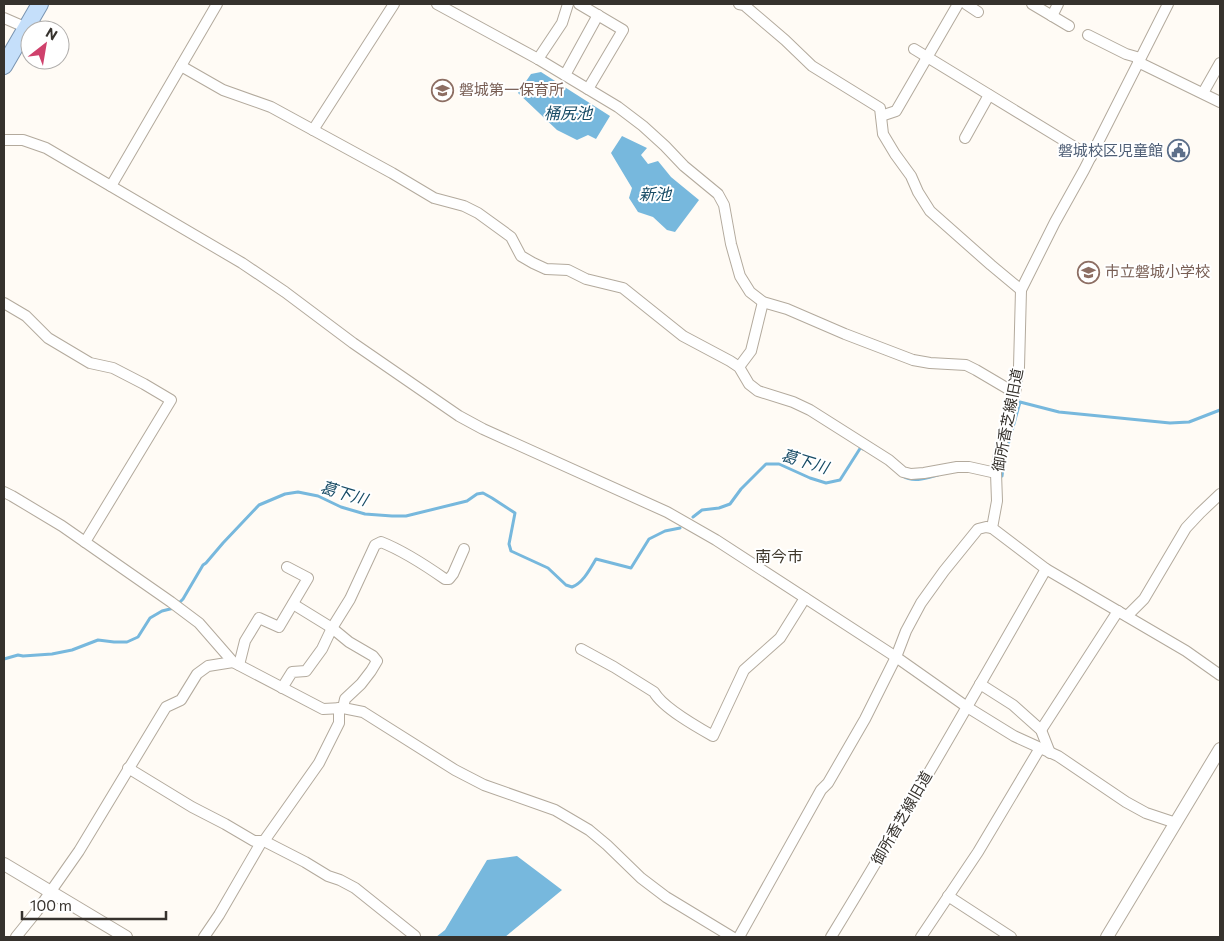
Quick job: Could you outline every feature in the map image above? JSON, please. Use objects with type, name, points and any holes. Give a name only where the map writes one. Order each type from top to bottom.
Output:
[{"type":"main road","points":[[31,20],[40,4]]},
{"type":"main road","points":[[4,66],[20,40]]},
{"type":"street","points":[[111,186],[217,4]]},
{"type":"street","points":[[313,130],[394,4]]},
{"type":"street","points":[[437,4],[538,59],[618,108],[643,126],[684,166],[718,194],[724,205],[731,244],[740,276],[750,292],[763,302],[787,309],[913,360],[966,366],[1015,393]]},
{"type":"street","points":[[538,59],[562,23],[568,4]]},
{"type":"street","points":[[579,4],[623,30],[588,89]]},
{"type":"street","points":[[739,4],[744,5],[812,66],[880,108],[883,134],[911,176],[930,211],[1021,290]]},
{"type":"street","points":[[881,116],[896,111],[958,4]]},
{"type":"street","points":[[966,4],[978,12]]},
{"type":"street","points":[[1032,4],[1069,26]]},
{"type":"street","points":[[1052,16],[1058,4]]},
{"type":"street","name":"御所香芝線旧道","points":[[992,528],[997,501],[996,472],[999,454],[1015,393],[1019,367],[1021,290],[1168,4]]},
{"type":"street","points":[[565,75],[598,15]]},
{"type":"street","points":[[4,18],[20,25]]},
{"type":"street","points":[[1088,35],[1220,102]]},
{"type":"street","points":[[914,49],[1090,157]]},
{"type":"street","points":[[1203,93],[1220,63]]},
{"type":"street","points":[[181,66],[223,90],[271,107],[434,198],[464,206],[478,213],[511,237],[522,256],[546,270],[568,270],[586,279],[623,288],[683,336],[739,367],[748,384],[758,391],[793,402],[810,410],[889,460],[903,472],[911,474],[924,473],[957,466],[996,472]]},
{"type":"street","points":[[966,138],[989,95]]},
{"type":"street","points":[[4,140],[23,140],[46,148],[242,263],[459,416],[483,429],[667,512],[716,540],[1014,736],[1058,756],[1126,802],[1146,813],[1176,823]]},
{"type":"street","points":[[739,367],[751,351],[763,302]]},
{"type":"street","points":[[4,303],[26,316],[48,338],[90,362],[112,368],[171,400],[85,542]]},
{"type":"street","points":[[4,492],[62,526],[171,602],[198,623],[236,663],[322,709],[341,708],[363,712],[455,770],[484,785],[555,810],[595,835],[641,878],[666,897],[732,937]]},
{"type":"street","points":[[1041,730],[1123,613],[1144,599],[1186,528],[1220,494]]},
{"type":"street","points":[[739,937],[821,790],[828,783],[865,719],[921,603],[978,529],[992,528],[1046,568],[1123,613],[1220,675]]},
{"type":"street","points":[[282,688],[292,672],[306,671],[322,649],[332,628],[350,599],[375,545],[381,542],[388,545],[422,563],[445,579],[453,574],[464,549]]},
{"type":"street","points":[[236,663],[259,618],[279,627],[308,578],[287,567]]},
{"type":"street","name":"御所香芝線旧道","points":[[831,937],[968,707],[1046,568]]},
{"type":"street","points":[[581,649],[654,692],[658,699],[685,719],[713,736],[744,670],[780,638],[805,598]]},
{"type":"street","points":[[204,937],[263,841],[319,763],[338,723],[345,700],[361,684],[377,660],[349,642],[332,628],[293,604]]},
{"type":"street","points":[[16,937],[37,911],[79,851],[166,707],[181,700],[197,674],[208,666],[236,663]]},
{"type":"street","points":[[980,684],[1012,705],[1041,730],[1050,753]]},
{"type":"street","points":[[921,937],[998,819],[1040,748]]},
{"type":"street","points":[[1107,937],[1220,748]]},
{"type":"street","points":[[128,768],[192,807],[254,841],[263,841],[328,876],[355,888],[415,936]]},
{"type":"street","points":[[4,864],[126,937]]},
{"type":"street","points":[[948,896],[1011,937]]},
{"type":"water","name":"桶尻池","points":[[541,72],[610,116],[596,139],[588,135],[577,140],[557,130],[518,93],[531,74]]},
{"type":"water","name":"新池","points":[[622,136],[647,148],[641,155],[648,164],[658,161],[671,177],[699,200],[675,232],[667,230],[653,217],[638,212],[629,198],[632,188],[611,153]]},
{"type":"water","points":[[517,856],[562,890],[505,937],[436,937],[445,930],[487,860]]},
{"type":"waterway","name":"葛下川","points":[[1002,476],[1004,459],[1020,402],[1059,412],[1170,423],[1189,422],[1220,410]]},
{"type":"waterway","name":"葛下川","points":[[693,517],[702,510],[719,508],[730,504],[741,489],[766,464],[779,464],[826,483],[840,480],[861,447],[863,449]]},
{"type":"waterway","name":"葛下川","points":[[903,476],[916,480],[938,475]]},
{"type":"waterway","name":"葛下川","points":[[178,604],[183,599],[203,565],[259,505],[285,494],[298,492],[318,496],[341,507],[365,514],[392,516],[406,516],[467,501],[477,494],[483,493],[515,513],[509,544],[511,551],[548,568],[566,585],[572,587],[583,579],[596,559],[631,568],[649,539],[665,531],[680,528]]},
{"type":"waterway","name":"葛下川","points":[[4,659],[18,655],[52,654],[72,650],[98,640],[127,642],[138,637],[150,618],[162,611],[174,608]]},
{"type":"place","name":"磐城第一保育所","points":[[443,90]]},
{"type":"place","name":"磐城校区児童館","points":[[1179,151]]},
{"type":"place","name":"市立磐城小学校","points":[[1089,272]]},
{"type":"district","name":"南今市","points":[[779,556]]}]
